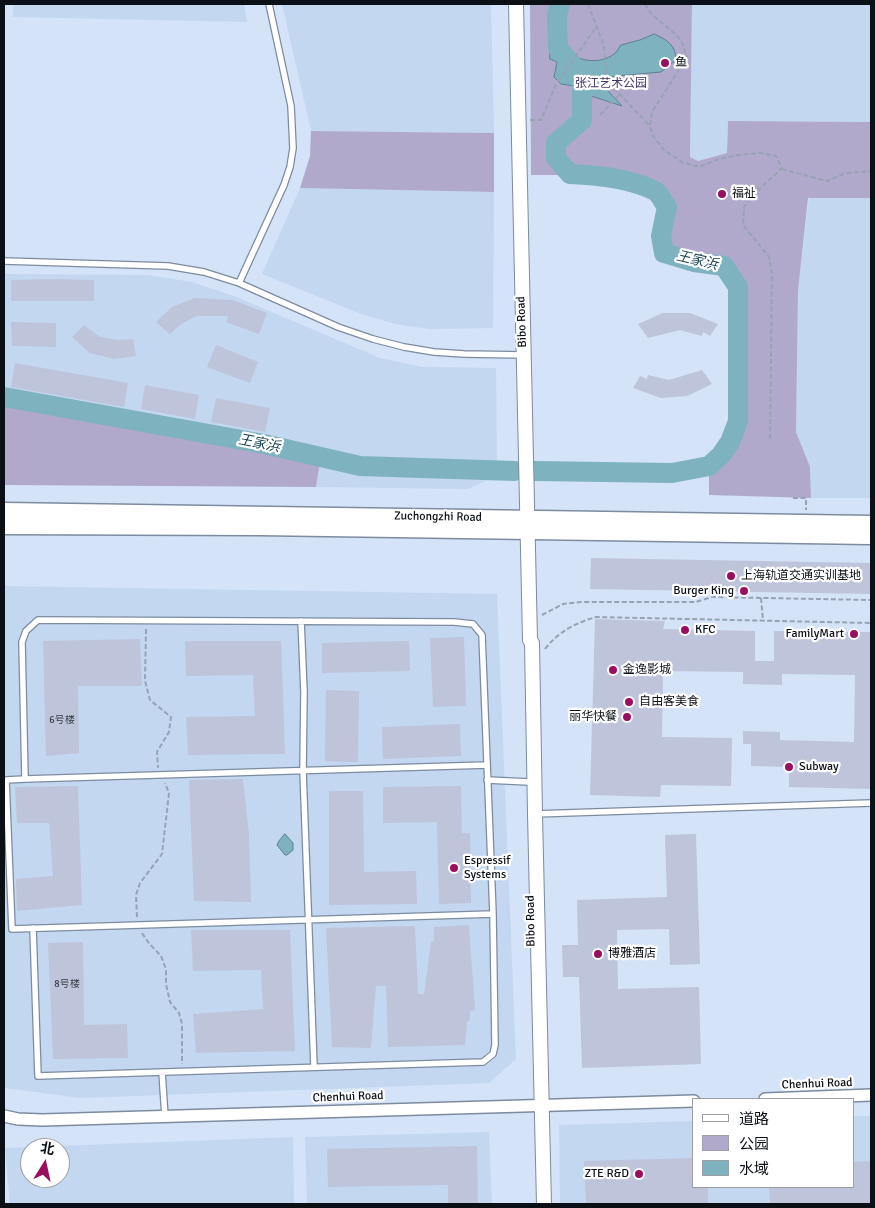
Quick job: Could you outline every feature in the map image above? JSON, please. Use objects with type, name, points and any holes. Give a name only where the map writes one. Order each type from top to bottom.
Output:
[{"type":"main road","name":"Zuchongzhi Road","points":[[4,511],[871,536]]},
{"type":"main road","name":"Zuchongzhi Road","points":[[4,526],[871,524]]},
{"type":"street","name":"Bibo Road","points":[[516,4],[526,525],[530,640],[532,643],[532,814],[538,1105],[537,1204]]},
{"type":"street","name":"Bibo Road","points":[[530,640],[527,643],[529,782],[532,814]]},
{"type":"street","name":"Chenhui Road","points":[[792,1098],[871,1095]]},
{"type":"street","name":"Chenhui Road","points":[[4,1116],[18,1119],[42,1120],[692,1101]]},
{"type":"street","name":"Bibo Road","points":[[538,1105],[544,1204]]},
{"type":"lane","points":[[239,283],[284,185],[290,167],[292,148],[291,106],[269,4]]},
{"type":"lane","points":[[4,261],[168,266],[204,272],[239,283],[338,327],[373,339],[404,347],[454,354],[524,355]]},
{"type":"lane","points":[[25,779],[22,642],[26,631],[38,620],[454,622],[473,624],[482,635],[496,1045],[493,1054],[483,1062],[38,1076],[32,928]]},
{"type":"lane","points":[[301,621],[304,692],[303,771],[314,1067]]},
{"type":"lane","points":[[487,765],[6,780],[12,929],[493,914]]},
{"type":"lane","points":[[487,780],[529,782]]},
{"type":"lane","points":[[532,814],[871,803]]},
{"type":"lane","points":[[162,1072],[164,1117]]},
{"type":"path","points":[[588,4],[604,46],[606,81],[650,126],[654,136],[664,150],[682,162],[700,166],[719,159],[760,153],[776,156],[782,168],[828,181],[846,174],[871,171]]},
{"type":"path","points":[[645,4],[647,9],[680,39],[687,57],[652,112],[650,126]]},
{"type":"path","points":[[518,119],[541,120],[556,84],[597,26]]},
{"type":"path","points":[[600,114],[620,94]]},
{"type":"path","points":[[770,440],[772,275],[769,257],[743,224],[744,208],[752,196],[782,168]]},
{"type":"path","points":[[793,498],[806,498],[806,523]]},
{"type":"path","points":[[530,622],[563,604],[581,602],[696,602],[712,597],[871,600]]},
{"type":"path","points":[[761,598],[763,621]]},
{"type":"path","points":[[542,654],[555,637],[569,627],[596,617],[871,623]]},
{"type":"path","points":[[146,620],[145,681],[150,700],[171,717],[169,732],[157,752],[157,765],[169,793],[162,854],[140,883],[136,895],[136,912],[142,934],[161,956],[166,969],[166,984],[170,1002],[179,1013],[182,1024],[182,1071]]},
{"type":"shaded area","points":[[13,4],[244,4],[247,22],[13,17]]},
{"type":"shaded area","points":[[282,4],[491,4],[494,133],[311,131]]},
{"type":"shaded area","points":[[692,4],[871,4],[871,122],[728,121],[727,153],[698,161],[690,157]]},
{"type":"shaded area","points":[[300,188],[494,192],[493,328],[429,329],[395,324],[361,314],[262,274]]},
{"type":"shaded area","points":[[809,197],[871,198],[871,498],[811,498],[810,467],[796,432],[798,291]]},
{"type":"shaded area","points":[[4,274],[148,275],[192,282],[234,296],[380,358],[423,367],[496,368],[497,461],[489,479],[468,489],[316,487],[322,450],[4,389]]},
{"type":"shaded area","points":[[4,586],[497,594],[516,1059],[489,1083],[81,1098],[4,1088]]},
{"type":"shaded area","points":[[855,1116],[871,1116],[871,1204],[560,1204],[559,1125],[692,1121],[692,1188],[855,1188]]},
{"type":"shaded area","points":[[489,1132],[492,1204],[307,1204],[305,1137]]},
{"type":"shaded area","points":[[293,1137],[294,1204],[10,1204],[5,1148],[20,1147],[20,1188],[70,1188],[70,1146]]},
{"type":"green space","name":"张江艺术公园","points":[[530,4],[692,4],[690,157],[698,161],[727,153],[728,121],[871,122],[871,198],[808,198],[798,291],[796,432],[810,467],[811,498],[709,495],[709,466],[721,455],[730,442],[738,421],[738,287],[724,266],[694,262],[664,253],[661,236],[667,207],[657,192],[622,180],[594,175],[531,175]]},
{"type":"green space","points":[[311,131],[494,133],[494,192],[300,188],[310,156]]},
{"type":"green space","points":[[4,389],[322,450],[316,487],[4,485]]},
{"type":"water","points":[[551,34],[561,35],[565,47],[574,56],[595,61],[602,60],[615,53],[621,45],[654,34],[670,43],[676,55],[676,60],[661,72],[596,78],[622,106],[588,95],[575,86],[561,84],[554,77],[557,62],[550,59]]},
{"type":"water","points":[[285,834],[293,843],[293,850],[287,855],[277,845]]},
{"type":"building","points":[[11,280],[94,280],[94,301],[11,301]]},
{"type":"building","points":[[195,298],[233,300],[267,313],[259,334],[226,322],[228,316],[197,316],[181,324],[170,334],[156,322],[172,307]]},
{"type":"building","points":[[663,313],[690,313],[718,324],[710,336],[703,332],[702,336],[680,330],[648,338],[638,324]]},
{"type":"building","points":[[11,322],[56,323],[56,347],[12,346]]},
{"type":"building","points":[[84,325],[100,337],[118,340],[133,339],[136,356],[114,359],[90,353],[72,337]]},
{"type":"building","points":[[216,345],[258,362],[250,383],[207,367]]},
{"type":"building","points":[[15,363],[128,383],[124,407],[11,387]]},
{"type":"building","points":[[702,370],[712,384],[687,396],[661,398],[633,388],[640,376],[647,379],[648,375],[669,380]]},
{"type":"building","points":[[145,385],[199,395],[195,419],[141,409]]},
{"type":"building","points":[[216,398],[270,408],[265,432],[211,422]]},
{"type":"building","name":"上海轨道交通实训基地","points":[[591,558],[871,563],[871,594],[590,589]]},
{"type":"building","points":[[595,619],[665,621],[663,629],[755,631],[755,661],[774,661],[774,631],[871,632],[871,789],[789,787],[789,767],[751,766],[751,744],[743,744],[743,731],[780,732],[780,740],[854,742],[855,675],[782,674],[782,685],[743,684],[743,672],[663,671],[662,737],[732,738],[731,786],[661,785],[660,797],[590,795]]},
{"type":"building","points":[[464,637],[466,706],[433,707],[430,638]]},
{"type":"building","points":[[140,639],[142,686],[78,686],[79,753],[46,756],[43,641]]},
{"type":"building","points":[[185,641],[281,641],[285,754],[188,755],[186,717],[255,716],[253,675],[186,676]]},
{"type":"building","points":[[409,641],[410,671],[322,673],[322,643]]},
{"type":"building","points":[[326,690],[359,691],[358,762],[325,761]]},
{"type":"building","points":[[460,724],[461,756],[383,759],[382,727]]},
{"type":"building","points":[[243,779],[249,834],[251,902],[194,901],[189,780]]},
{"type":"building","points":[[78,786],[82,905],[17,911],[16,879],[53,876],[49,823],[17,823],[15,787]]},
{"type":"building","points":[[461,786],[462,833],[470,833],[471,903],[439,904],[437,822],[383,823],[383,787]]},
{"type":"building","points":[[329,791],[363,791],[364,872],[416,871],[417,904],[329,905]]},
{"type":"building","name":"博雅酒店","points":[[696,834],[700,964],[670,965],[669,929],[617,930],[618,989],[699,987],[701,1064],[582,1068],[579,977],[563,977],[562,945],[578,945],[577,900],[667,897],[665,835]]},
{"type":"building","points":[[469,925],[475,1010],[470,1011],[465,1045],[388,1047],[386,986],[376,986],[371,1048],[332,1047],[326,928],[415,926],[418,994],[424,994],[431,942],[434,941],[434,927]]},
{"type":"building","points":[[191,930],[290,930],[295,1051],[196,1053],[193,1014],[263,1009],[261,970],[193,971]]},
{"type":"building","points":[[83,942],[84,1025],[127,1024],[128,1058],[53,1059],[48,943]]},
{"type":"building","points":[[477,1146],[478,1204],[448,1204],[448,1185],[328,1187],[327,1149]]},
{"type":"building","name":"ZTE R&D","points":[[692,1158],[692,1188],[708,1188],[708,1204],[586,1204],[584,1161]]},
{"type":"building","points":[[871,1161],[871,1204],[770,1204],[769,1188],[855,1188],[855,1162]]},
{"type":"waterway","name":"王家浜","points":[[535,471],[672,473],[709,466],[721,455],[730,442],[738,421],[738,287],[724,266],[694,262],[664,253],[661,236],[667,207],[655,191],[636,183],[570,174],[556,158],[556,143],[582,120],[582,76],[558,48],[557,15],[560,4]]},
{"type":"waterway","name":"王家浜","points":[[4,397],[264,444],[360,466],[515,471]]},
{"type":"place","name":"鱼","points":[[665,63]]},
{"type":"place","name":"福祉","points":[[722,194]]},
{"type":"place","name":"上海轨道交通实训基地","points":[[731,576]]},
{"type":"place","name":"Burger King","points":[[744,591]]},
{"type":"place","name":"KFC","points":[[685,630]]},
{"type":"place","name":"FamilyMart","points":[[854,634]]},
{"type":"place","name":"金逸影城","points":[[613,670]]},
{"type":"place","name":"自由客美食","points":[[629,702]]},
{"type":"place","name":"丽华快餐","points":[[627,717]]},
{"type":"place","name":"Subway","points":[[789,767]]},
{"type":"place","name":"Espressif Systems","points":[[454,868]]},
{"type":"place","name":"博雅酒店","points":[[598,954]]},
{"type":"place","name":"ZTE R&D","points":[[639,1174]]}]
